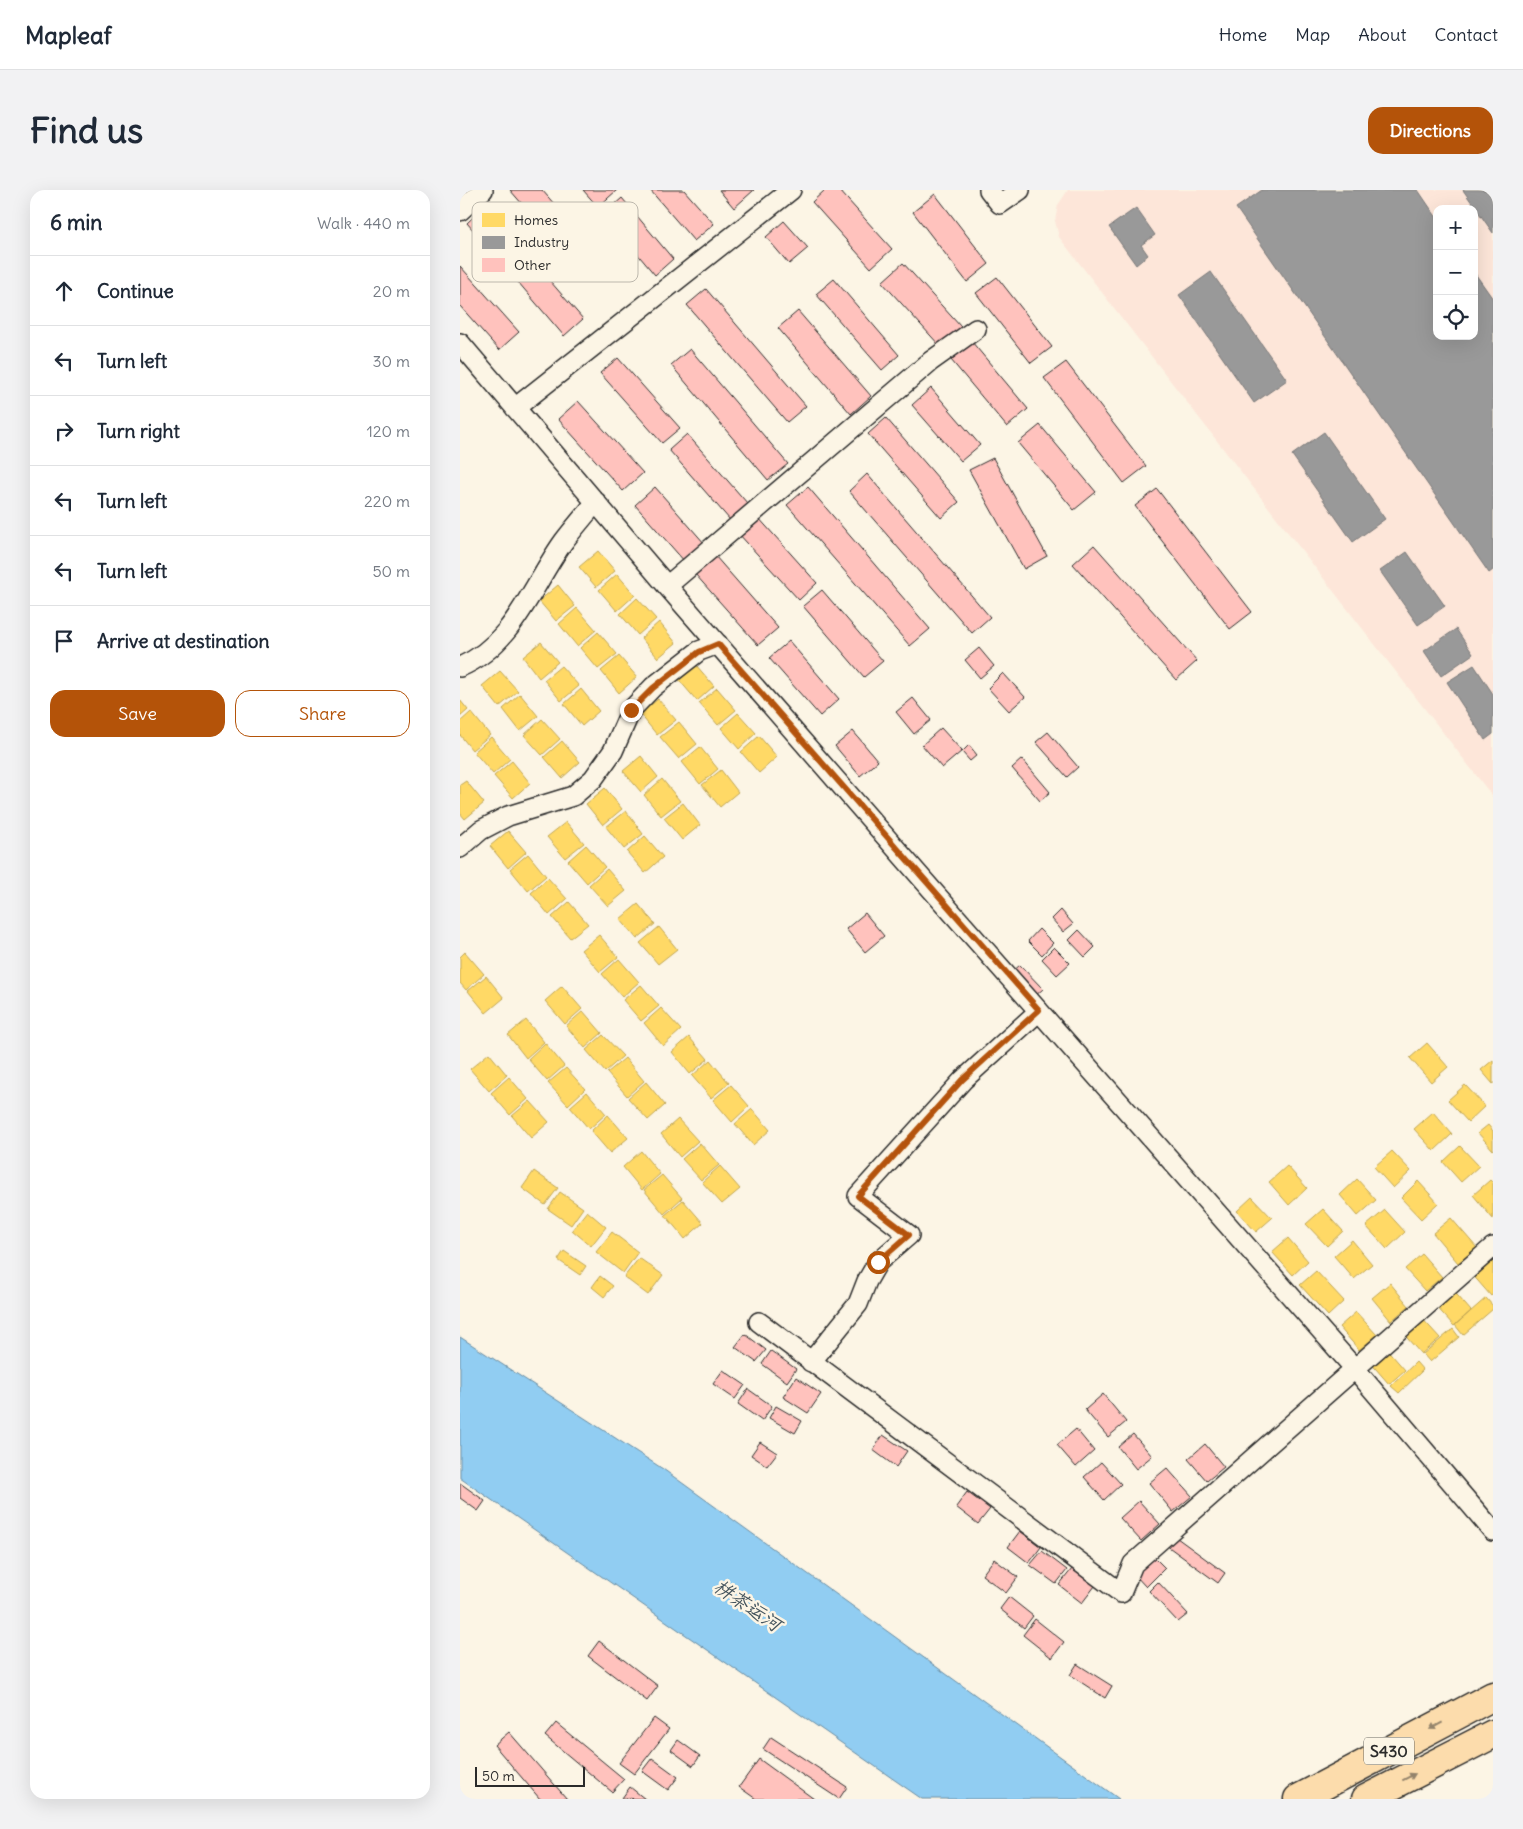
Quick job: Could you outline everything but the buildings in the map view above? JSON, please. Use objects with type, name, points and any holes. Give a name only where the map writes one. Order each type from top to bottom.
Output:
[{"type":"highway","name":"S430","points":[[1298,1799],[1486,1700]]},
{"type":"highway","name":"S430","points":[[1366,1799],[1493,1734]]},
{"type":"street","points":[[460,211],[484,190]]},
{"type":"street","points":[[515,408],[791,190]]},
{"type":"street","points":[[989,190],[1000,204],[1020,190]]},
{"type":"street","points":[[667,586],[931,361],[976,329]]},
{"type":"street","points":[[460,343],[667,586],[1355,1369],[1493,1532]]},
{"type":"street","points":[[460,667],[495,646],[515,619],[564,542],[596,502]]},
{"type":"street","points":[[460,848],[481,830],[508,816],[573,796],[593,779],[613,750],[631,710],[653,688],[699,652],[718,644]]},
{"type":"street","points":[[811,1362],[858,1304],[867,1281],[878,1262],[909,1235],[858,1196],[962,1080],[1039,1010]]},
{"type":"street","points":[[759,1322],[1110,1584],[1493,1246]]},
{"type":"shaded area","points":[[1068,190],[1493,190],[1493,797],[1059,237],[1055,221],[1058,205]]},
{"type":"water","name":"栟茶运河","points":[[460,1337],[663,1469],[1119,1799],[922,1799],[460,1478]]},
{"type":"route","points":[[631,710],[653,688],[699,652],[718,644],[1039,1010],[962,1080],[858,1196],[909,1235],[878,1262]]}]
